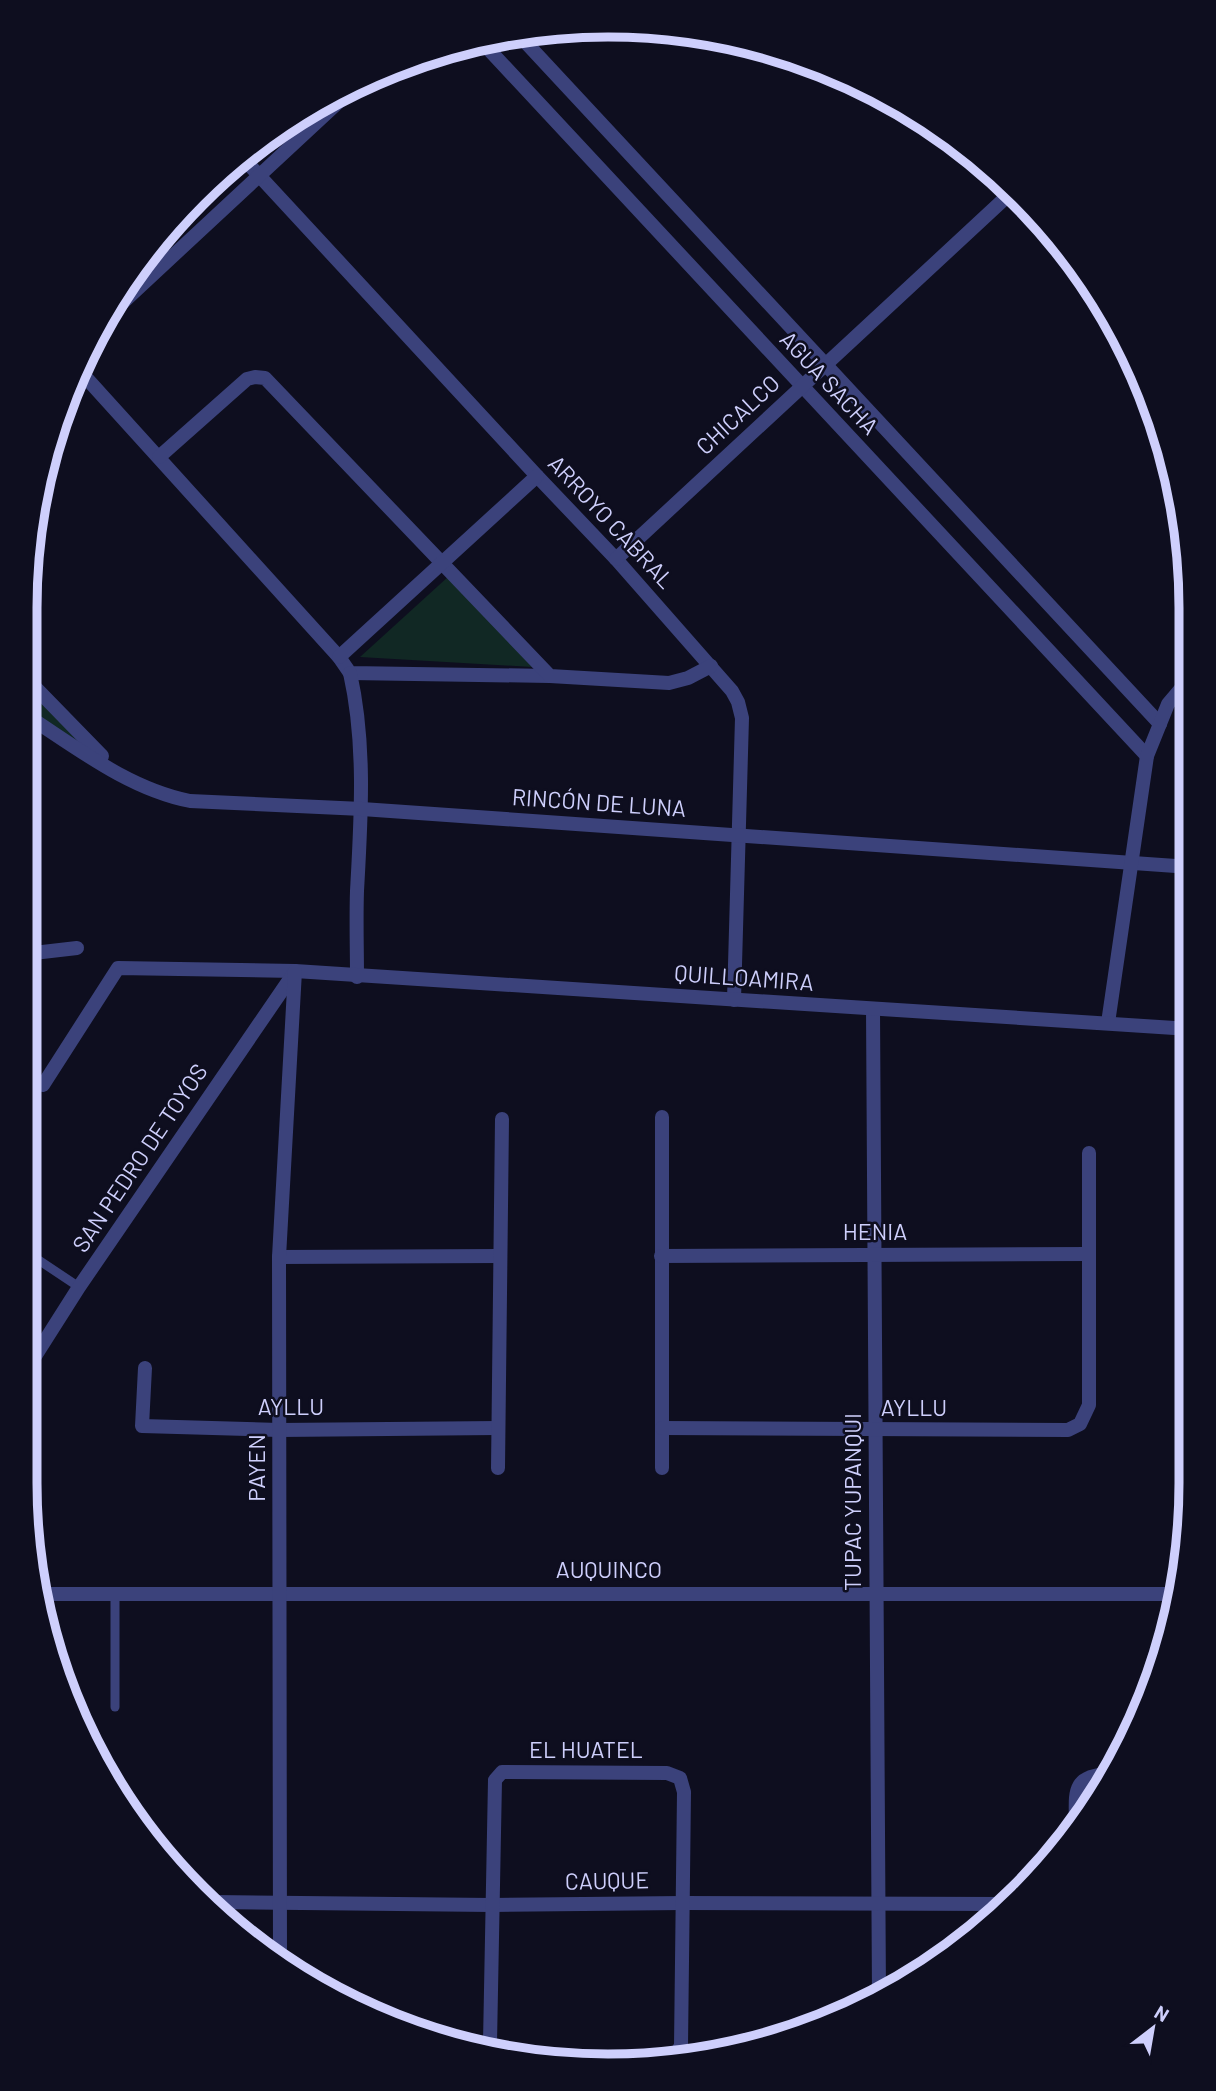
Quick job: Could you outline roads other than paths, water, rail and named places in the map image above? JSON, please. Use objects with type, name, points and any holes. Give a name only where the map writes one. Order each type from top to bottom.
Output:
[{"type":"street","name":"AGUA SACHA","points":[[526,43],[1160,724]]},
{"type":"street","name":"AGUA SACHA","points":[[489,50],[1147,756]]},
{"type":"street","points":[[130,296],[332,108]]},
{"type":"street","name":"ARROYO CABRAL","points":[[249,164],[616,558],[732,691],[742,718],[734,1000]]},
{"type":"street","name":"CHICALCO","points":[[616,558],[1006,198]]},
{"type":"street","points":[[86,377],[339,657],[350,673],[357,704],[362,809],[357,895],[357,977]]},
{"type":"street","points":[[159,457],[247,379],[265,378],[550,676]]},
{"type":"street","points":[[339,657],[537,476]]},
{"type":"street","points":[[350,673],[550,676],[669,683],[688,678],[711,666]]},
{"type":"street","points":[[37,689],[120,775]]},
{"type":"street","points":[[1108,1024],[1147,756],[1168,704],[1179,691]]},
{"type":"street","name":"RINCÓN DE LUNA","points":[[37,722],[120,775],[167,796],[190,801],[362,809],[1179,866]]},
{"type":"street","points":[[37,953],[77,948]]},
{"type":"street","name":"QUILLOAMIRA","points":[[43,1085],[118,968],[295,971],[1179,1028]]},
{"type":"street","name":"PAYEN","points":[[280,1950],[279,1257],[295,971]]},
{"type":"street","name":"SAN PEDRO DE TOYOS","points":[[37,1352],[295,971]]},
{"type":"street","name":"TUPAC YUPANQUI","points":[[873,1009],[879,1986]]},
{"type":"street","points":[[662,1117],[662,1468]]},
{"type":"street","points":[[498,1468],[502,1119]]},
{"type":"street","points":[[1089,1153],[1089,1254]]},
{"type":"street","name":"HENIA","points":[[662,1255],[1089,1254]]},
{"type":"street","name":"AYLLU","points":[[662,1428],[1068,1430],[1080,1424],[1089,1405],[1089,1254]]},
{"type":"street","points":[[279,1257],[500,1256]]},
{"type":"street","name":"AYLLU","points":[[145,1367],[142,1426],[279,1430],[498,1428]]},
{"type":"street","name":"AUQUINCO","points":[[48,1594],[1168,1594]]},
{"type":"street","name":"EL HUATEL","points":[[492,1905],[495,1780],[502,1772],[667,1773],[680,1778],[684,1792],[683,1903]]},
{"type":"street","points":[[1076,1810],[1076,1790],[1082,1779],[1100,1774]]},
{"type":"street","name":"CAUQUE","points":[[220,1902],[492,1905],[994,1904]]},
{"type":"street","points":[[679,2049],[683,1903]]},
{"type":"street","points":[[490,2041],[492,1905]]},
{"type":"lane","points":[[37,1259],[79,1287]]},
{"type":"lane","points":[[115,1594],[116,1707]]}]
